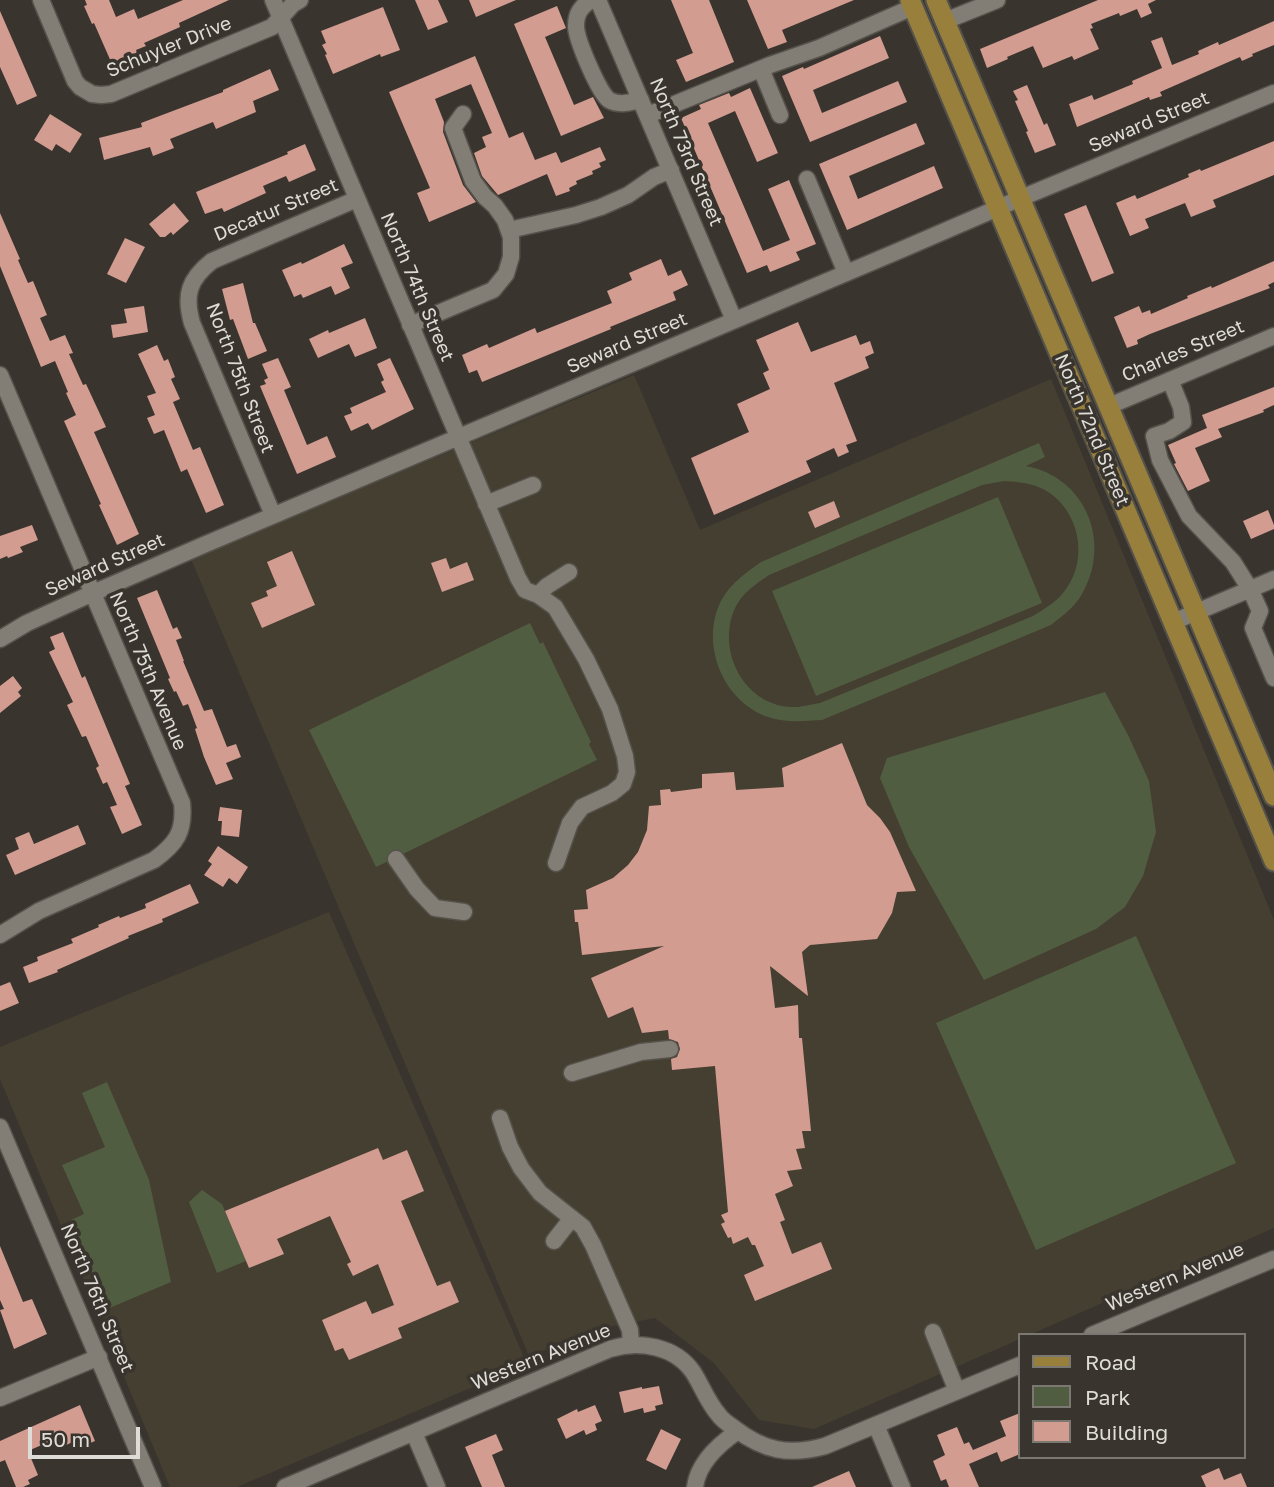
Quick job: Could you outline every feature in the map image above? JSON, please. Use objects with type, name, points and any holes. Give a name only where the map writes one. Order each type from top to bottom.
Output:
[{"type":"main road","name":"North 72nd Street","points":[[936,0],[1274,796]]},
{"type":"main road","name":"North 72nd Street","points":[[912,4],[1274,861]]},
{"type":"street","name":"Schuyler Drive","points":[[41,0],[75,81],[86,91],[100,95],[111,94],[272,27],[280,17]]},
{"type":"street","name":"North 74th Street","points":[[273,0],[518,578],[532,592],[555,607],[586,659],[610,709],[625,757],[627,772],[623,784],[612,793],[582,807],[570,823],[556,863]]},
{"type":"street","points":[[280,17],[300,0]]},
{"type":"street","points":[[591,0],[582,6],[576,27],[577,37],[599,88],[608,99],[644,108],[819,48],[912,4]]},
{"type":"street","name":"North 73rd Street","points":[[598,0],[734,320]]},
{"type":"street","points":[[945,21],[997,0]]},
{"type":"street","points":[[761,69],[780,115]]},
{"type":"street","name":"Seward Street","points":[[0,639],[27,623],[93,593],[273,515],[1274,93]]},
{"type":"street","points":[[410,325],[493,290],[506,274],[511,257],[512,237],[506,220],[474,181],[453,128],[463,114]]},
{"type":"street","points":[[509,230],[601,207],[671,170]]},
{"type":"street","points":[[807,179],[846,273]]},
{"type":"street","name":"Decatur Street","points":[[212,261],[357,199]]},
{"type":"street","name":"North 75th Street","points":[[212,261],[201,269],[191,286],[189,311],[273,515]]},
{"type":"street","name":"Charles Street","points":[[1109,405],[1274,336]]},
{"type":"street","name":"North 75th Avenue","points":[[0,375],[6,408],[93,593],[181,803],[182,824],[169,850],[154,860],[39,911],[0,935]]},
{"type":"street","points":[[1170,380],[1181,407],[1183,422],[1154,436],[1160,460],[1189,516],[1233,562],[1250,589],[1260,611],[1253,628],[1274,678]]},
{"type":"street","points":[[486,504],[533,485]]},
{"type":"street","points":[[532,592],[569,572]]},
{"type":"street","points":[[1173,622],[1274,579]]},
{"type":"street","points":[[396,859],[435,908],[464,912]]},
{"type":"street","points":[[572,1073],[641,1052],[670,1049]]},
{"type":"street","points":[[500,1118],[521,1168],[540,1193],[583,1227],[630,1330],[631,1345]]},
{"type":"street","name":"North 76th Street","points":[[0,1127],[7,1162],[99,1357],[153,1487]]},
{"type":"street","points":[[554,1241],[572,1218]]},
{"type":"street","name":"Western Avenue","points":[[1097,1333],[1274,1259]]},
{"type":"street","points":[[933,1332],[957,1391]]},
{"type":"street","name":"Western Avenue","points":[[285,1487],[610,1349],[631,1345],[661,1349],[674,1355],[693,1373],[720,1418],[752,1441],[791,1451],[825,1446],[1018,1366]]},
{"type":"street","points":[[0,1398],[99,1357]]},
{"type":"street","points":[[876,1425],[902,1487]]},
{"type":"street","points":[[695,1487],[704,1464],[726,1439],[738,1431]]},
{"type":"street","points":[[414,1433],[437,1487]]},
{"type":"shaded area","points":[[634,375],[700,530],[1051,379],[1274,920],[1274,1228],[1034,1333],[1018,1333],[1018,1340],[814,1429],[759,1420],[714,1363],[655,1318],[603,1328],[529,1356],[191,559]]},
{"type":"shaded area","points":[[329,912],[527,1364],[237,1487],[170,1487],[0,1079],[0,1047]]},
{"type":"green space","points":[[1039,443],[1045,457],[1026,466],[1047,473],[1064,483],[1078,498],[1088,515],[1093,534],[1091,574],[1082,594],[1072,607],[1051,625],[822,720],[781,720],[752,709],[738,698],[719,668],[714,651],[715,616],[726,593],[761,562]],"holes":[[[1004,481],[1030,484],[1045,490],[1057,498],[1073,522],[1077,535],[1077,563],[1066,589],[1051,604],[1033,616],[820,703],[798,707],[780,705],[764,699],[750,689],[740,676],[729,643],[735,608],[745,593],[769,575],[982,485]]]},
{"type":"green space","points":[[998,497],[1042,603],[816,696],[772,591]]},
{"type":"green space","points":[[530,623],[540,644],[543,642],[597,760],[376,867],[309,730]]},
{"type":"green space","points":[[1105,692],[1149,781],[1156,832],[1143,876],[1125,907],[1096,929],[984,980],[909,847],[880,778],[887,758]]},
{"type":"green space","points":[[1136,936],[1236,1163],[1036,1250],[936,1023]]},
{"type":"green space","points":[[107,1082],[149,1180],[171,1282],[107,1309],[71,1220],[84,1214],[62,1165],[105,1147],[82,1093]]},
{"type":"green space","points":[[202,1190],[222,1204],[246,1261],[217,1273],[189,1202]]},
{"type":"building","points":[[85,0],[109,0],[116,17],[134,9],[138,19],[183,0],[229,0],[179,23],[180,27],[144,43],[146,46],[136,50],[137,53],[112,64],[84,6],[87,5]]},
{"type":"building","points":[[415,0],[438,0],[448,22],[428,30]]},
{"type":"building","points":[[469,0],[516,0],[476,17]]},
{"type":"building","points":[[671,0],[709,0],[734,62],[686,82],[676,60],[693,53]]},
{"type":"building","points":[[747,0],[854,0],[782,30],[787,42],[768,49]]},
{"type":"building","points":[[1098,0],[1156,0],[1148,4],[1152,13],[1141,18],[1137,9],[1091,24],[1093,28],[1090,29],[1099,49],[1074,60],[1072,56],[1043,68],[1033,46],[987,68],[980,49]]},
{"type":"building","points":[[557,6],[566,28],[545,37],[574,105],[593,97],[604,118],[561,136],[514,24]]},
{"type":"building","points":[[383,7],[400,50],[381,57],[380,54],[333,74],[322,45],[326,43],[321,31]]},
{"type":"building","points":[[0,11],[37,96],[17,105],[0,67]]},
{"type":"building","points":[[1274,21],[1274,45],[1242,61],[1240,57],[1160,92],[1162,96],[1150,100],[1149,97],[1077,127],[1069,104],[1092,95],[1094,100],[1133,84],[1132,81],[1162,68],[1151,41],[1162,37],[1172,65],[1199,54],[1198,51],[1218,42],[1219,45]]},
{"type":"building","points":[[880,36],[889,58],[813,90],[822,113],[898,81],[907,102],[810,142],[782,76]]},
{"type":"building","points":[[475,56],[509,138],[523,132],[535,160],[556,152],[561,163],[600,147],[606,160],[599,163],[601,167],[592,171],[593,174],[576,181],[577,184],[569,188],[570,191],[556,196],[547,174],[498,195],[482,176],[474,153],[486,147],[482,137],[492,133],[471,84],[435,99],[444,122],[443,132],[463,185],[476,202],[429,222],[417,193],[430,188],[389,92]]},
{"type":"building","points":[[270,69],[279,90],[253,101],[256,112],[216,129],[213,122],[170,139],[174,148],[153,156],[150,147],[104,160],[99,138],[142,127],[141,123],[223,92]]},
{"type":"building","points":[[1027,85],[1044,125],[1047,123],[1056,145],[1035,153],[1013,91]]},
{"type":"building","points":[[750,88],[778,153],[757,162],[735,111],[708,123],[763,251],[790,240],[768,189],[789,180],[816,244],[796,252],[800,260],[770,272],[767,265],[747,273],[681,118],[701,109],[699,105],[729,93],[731,97]]},
{"type":"building","points":[[50,114],[82,134],[70,153],[56,144],[52,151],[34,140]]},
{"type":"building","points":[[916,123],[925,144],[849,176],[858,199],[934,166],[943,188],[847,230],[819,164]]},
{"type":"building","points":[[1274,141],[1274,175],[1213,200],[1216,207],[1191,217],[1185,203],[1145,219],[1149,228],[1130,236],[1116,203],[1135,195],[1137,199],[1189,177],[1188,174]]},
{"type":"building","points":[[305,144],[316,170],[289,182],[286,176],[263,186],[266,193],[224,212],[222,208],[205,214],[196,192],[288,154],[287,152]]},
{"type":"building","points":[[174,203],[189,221],[173,235],[171,232],[160,237],[149,224]]},
{"type":"building","points":[[1086,205],[1114,273],[1092,282],[1064,214]]},
{"type":"building","points":[[0,213],[28,283],[33,281],[47,315],[40,318],[50,341],[65,335],[73,353],[69,354],[106,427],[94,432],[139,534],[117,545],[64,421],[76,415],[55,361],[41,367],[0,266]]},
{"type":"building","points":[[125,238],[145,247],[126,283],[107,274]]},
{"type":"building","points":[[344,244],[353,263],[341,268],[350,288],[335,295],[331,286],[303,298],[301,294],[294,297],[282,270],[301,262],[302,264]]},
{"type":"building","points":[[661,259],[668,276],[681,270],[688,285],[673,292],[676,300],[482,382],[477,370],[469,373],[462,355],[487,344],[489,348],[535,328],[537,333],[612,303],[607,291],[632,280],[629,273]]},
{"type":"building","points":[[1274,261],[1274,282],[1268,285],[1270,288],[1150,334],[1137,340],[1138,344],[1127,348],[1114,317],[1139,306],[1142,313],[1150,310],[1151,314],[1188,298],[1187,296]]},
{"type":"building","points":[[243,283],[253,323],[267,351],[248,359],[233,319],[230,320],[222,289]]},
{"type":"building","points":[[144,306],[148,332],[113,338],[111,325],[127,323],[124,309]]},
{"type":"building","points":[[365,318],[377,348],[355,357],[349,344],[318,358],[309,339]]},
{"type":"building","points":[[798,322],[811,352],[856,335],[860,345],[870,341],[874,353],[865,357],[869,368],[834,383],[857,441],[846,445],[849,452],[838,457],[834,448],[806,461],[811,472],[714,515],[691,458],[749,432],[737,404],[770,389],[763,373],[769,370],[756,340]]},
{"type":"building","points":[[157,345],[164,361],[168,359],[175,377],[171,379],[180,399],[173,402],[193,450],[200,447],[224,505],[206,513],[187,469],[181,472],[164,430],[154,434],[147,418],[155,415],[147,396],[156,393],[138,354]]},
{"type":"building","points":[[278,358],[291,387],[284,390],[307,445],[327,436],[336,457],[297,474],[260,386],[266,384],[264,380],[268,378],[262,364]]},
{"type":"building","points":[[390,358],[414,409],[372,430],[368,423],[351,431],[344,416],[352,413],[350,408],[386,392],[377,364]]},
{"type":"building","points":[[1274,387],[1274,405],[1263,410],[1264,412],[1218,429],[1222,437],[1195,448],[1210,481],[1188,491],[1168,445],[1207,428],[1202,415]]},
{"type":"building","points":[[834,501],[840,517],[815,528],[808,512]]},
{"type":"building","points":[[1268,510],[1274,529],[1251,539],[1243,521]]},
{"type":"building","points":[[32,525],[38,540],[20,547],[23,552],[0,559],[0,536]]},
{"type":"building","points":[[292,551],[315,605],[262,628],[251,603],[268,596],[266,591],[277,586],[267,562]]},
{"type":"building","points":[[446,558],[450,569],[467,562],[474,580],[442,592],[431,563]]},
{"type":"building","points":[[157,590],[173,629],[177,627],[182,638],[176,640],[204,711],[212,709],[227,747],[236,744],[241,757],[226,763],[233,779],[216,785],[204,757],[188,704],[183,706],[176,691],[174,692],[137,598]]},
{"type":"building","points":[[63,632],[82,678],[85,676],[130,784],[125,786],[142,825],[122,834],[110,807],[117,805],[107,782],[103,784],[96,768],[99,766],[86,736],[82,737],[67,705],[73,702],[49,652],[55,649],[50,637]]},
{"type":"building","points":[[13,676],[22,688],[18,692],[21,696],[0,713],[0,686]]},
{"type":"building","points":[[842,743],[867,805],[890,832],[916,891],[897,892],[892,913],[877,939],[810,945],[802,952],[808,996],[770,966],[775,1008],[798,1005],[799,1038],[802,1038],[811,1131],[802,1131],[805,1148],[796,1149],[802,1169],[787,1171],[793,1186],[775,1194],[785,1220],[780,1222],[792,1254],[821,1242],[832,1269],[755,1301],[744,1275],[764,1266],[755,1245],[752,1245],[748,1237],[733,1244],[721,1224],[725,1222],[721,1215],[728,1212],[715,1066],[672,1070],[671,1059],[677,1057],[680,1049],[678,1042],[669,1039],[668,1030],[642,1033],[633,1007],[608,1018],[591,978],[664,946],[582,955],[574,910],[588,909],[586,890],[613,878],[638,852],[647,830],[649,806],[661,805],[660,790],[670,789],[671,792],[702,788],[702,774],[734,772],[736,790],[784,787],[782,768]]},
{"type":"building","points":[[220,807],[242,810],[239,837],[221,835],[222,821],[218,821]]},
{"type":"building","points":[[78,825],[86,844],[15,875],[6,855],[19,849],[15,838],[29,832],[34,844]]},
{"type":"building","points":[[218,846],[248,867],[237,884],[229,878],[223,887],[204,875],[212,864],[208,861]]},
{"type":"building","points":[[190,884],[199,903],[57,970],[58,972],[29,983],[23,967],[38,961],[37,957],[73,943],[71,939],[99,927],[98,925],[146,908],[145,904]]},
{"type":"building","points":[[10,982],[19,1003],[0,1011],[0,986]]},
{"type":"building","points":[[378,1148],[383,1160],[407,1150],[424,1191],[401,1201],[437,1286],[450,1281],[459,1302],[398,1328],[402,1338],[349,1360],[343,1348],[335,1351],[322,1320],[366,1301],[372,1314],[394,1305],[378,1264],[353,1276],[347,1264],[351,1262],[330,1216],[277,1239],[284,1254],[249,1268],[225,1211]]},
{"type":"building","points":[[0,1246],[23,1302],[32,1299],[47,1334],[14,1349],[0,1310],[4,1309],[0,1300]]},
{"type":"building","points":[[659,1386],[663,1404],[655,1406],[656,1410],[644,1413],[643,1408],[624,1413],[619,1392]]},
{"type":"building","points":[[80,1405],[95,1441],[78,1448],[75,1441],[66,1445],[62,1436],[28,1451],[38,1475],[28,1480],[30,1484],[16,1487],[5,1460],[0,1462],[0,1441]]},
{"type":"building","points":[[595,1405],[602,1421],[595,1424],[597,1430],[586,1435],[584,1430],[566,1439],[557,1419],[577,1409],[578,1412]]},
{"type":"building","points":[[1018,1414],[1018,1455],[1001,1462],[997,1452],[969,1464],[979,1487],[949,1487],[946,1479],[941,1481],[933,1461],[945,1455],[937,1435],[957,1427],[964,1444],[969,1442],[973,1450],[1006,1436],[1000,1421]]},
{"type":"building","points":[[661,1429],[681,1439],[666,1470],[646,1460]]},
{"type":"building","points":[[496,1434],[503,1450],[492,1455],[505,1487],[482,1487],[465,1447]]},
{"type":"building","points":[[1219,1468],[1224,1480],[1241,1473],[1247,1487],[1206,1487],[1201,1476]]},
{"type":"building","points":[[849,1471],[856,1487],[812,1487]]}]
